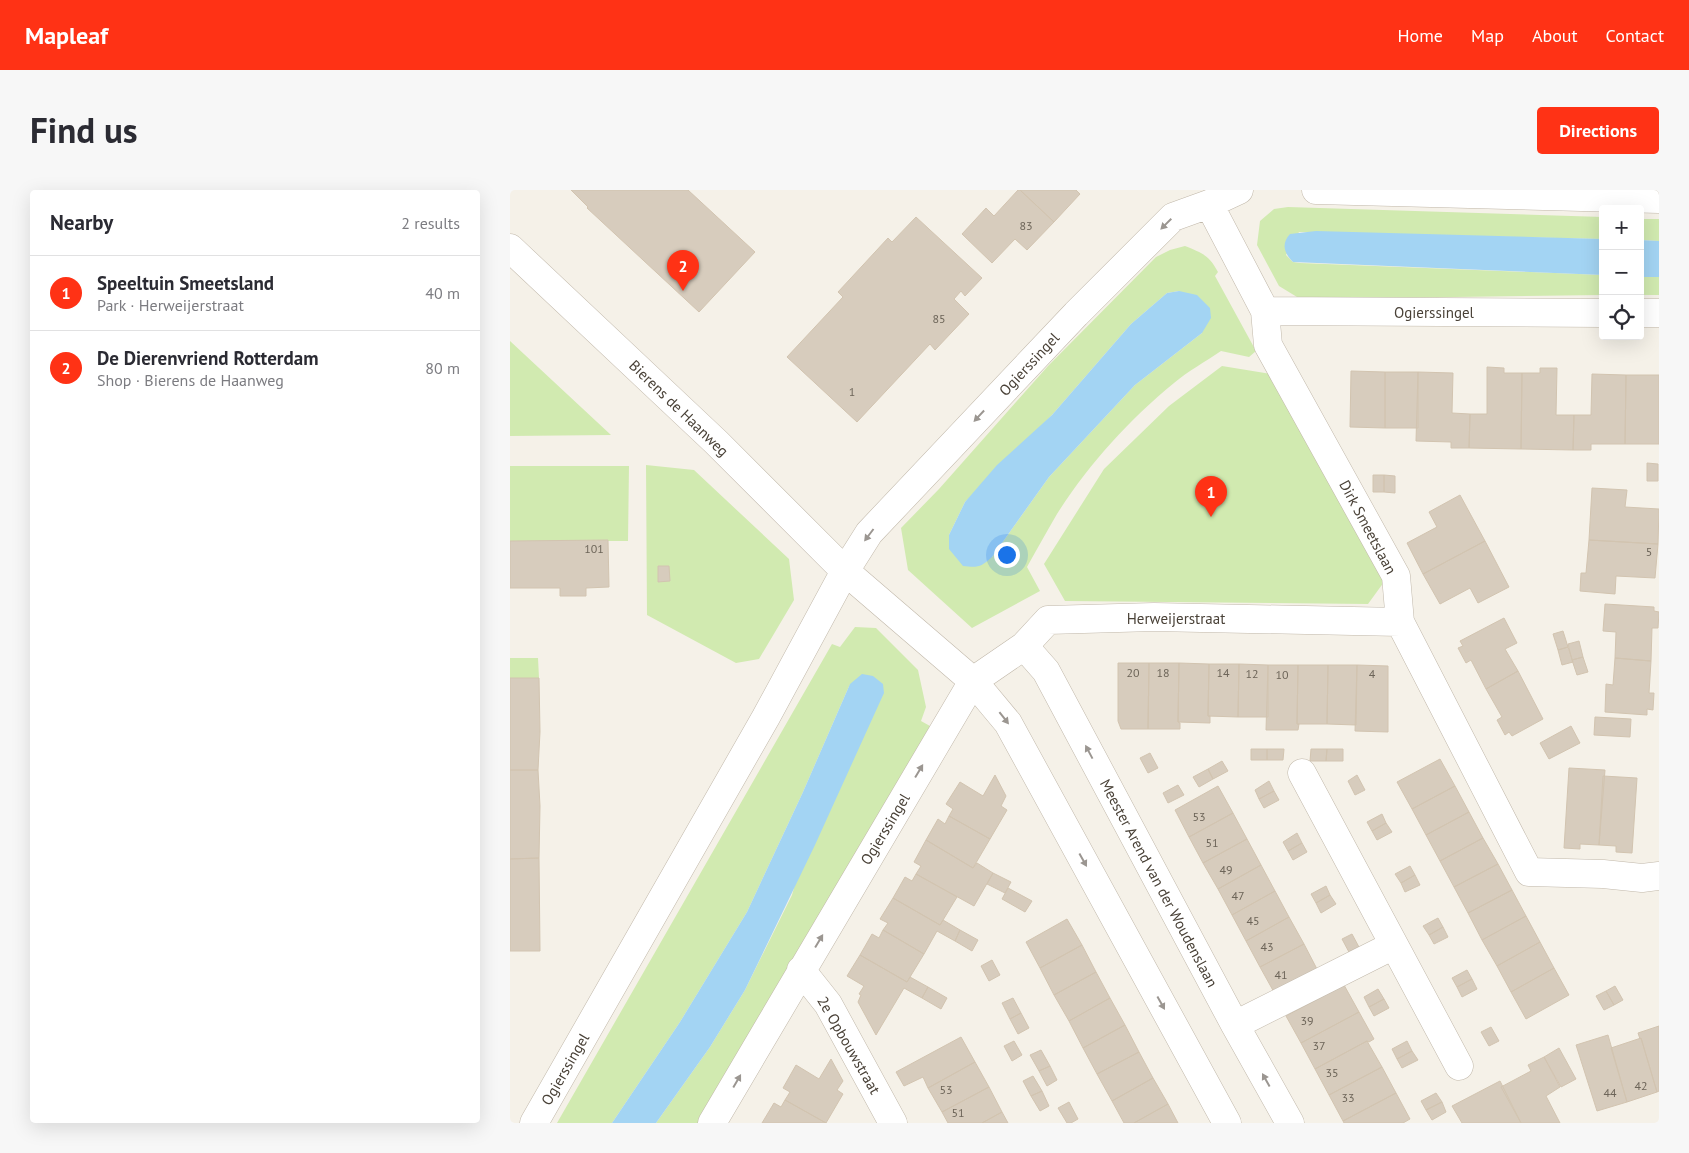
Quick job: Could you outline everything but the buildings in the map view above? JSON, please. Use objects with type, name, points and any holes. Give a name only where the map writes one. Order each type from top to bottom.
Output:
[{"type":"street","name":"Ogierssingel","points":[[534,1123],[766,717],[845,570],[868,534],[1083,307],[1173,217],[1240,190]]},
{"type":"street","points":[[1316,190],[1659,200]]},
{"type":"street","name":"Dirk Smeetslaan","points":[[1209,204],[1265,311],[1268,345],[1396,576],[1400,622],[1529,872],[1603,874],[1642,878],[1659,876]]},
{"type":"street","name":"Bierens de Haanweg","points":[[510,248],[716,442],[845,570]]},
{"type":"street","name":"Ogierssingel","points":[[1265,311],[1599,313]]},
{"type":"street","points":[[1644,313],[1659,313]]},
{"type":"street","points":[[845,570],[973,681],[1008,723],[1227,1123]]},
{"type":"street","name":"Herweijerstraat","points":[[973,681],[1024,646],[1048,620],[1154,617],[1400,622]]},
{"type":"street","name":"Meester Arend van der Woudenslaan","points":[[1024,646],[1046,671],[1235,1025],[1290,1123]]},
{"type":"street","name":"Ogierssingel","points":[[712,1123],[973,681]]},
{"type":"street","points":[[1302,774],[1460,1066]]},
{"type":"street","points":[[1235,1025],[1394,945]]},
{"type":"street","name":"2e Opbouwstraat","points":[[801,970],[828,1004],[893,1123]]},
{"type":"green space","points":[[1288,207],[1599,217],[1599,239],[1299,232],[1286,255],[1293,262],[1300,263],[1599,275],[1599,295],[1312,299],[1297,297],[1279,286],[1257,245],[1260,221],[1274,209]]},
{"type":"green space","points":[[1644,219],[1659,219],[1659,241],[1644,240]]},
{"type":"green space","points":[[1185,246],[1208,258],[1218,272],[1215,276],[1256,351],[1249,357],[1221,351],[1179,379],[1141,412],[1110,444],[1082,478],[1042,540],[1027,567],[1040,591],[972,628],[908,570],[901,528],[939,489],[1048,366],[1156,257],[1170,250]],"holes":[[[1179,291],[1202,333],[1135,385],[1049,477],[992,557],[949,549],[949,535],[965,502],[1052,415],[1131,324],[1167,293]]]},
{"type":"green space","points":[[1644,277],[1659,277],[1659,295],[1644,295]]},
{"type":"green space","points":[[510,341],[611,435],[510,436]]},
{"type":"green space","points":[[1222,366],[1271,374],[1384,582],[1368,604],[1065,601],[1044,564],[1104,469],[1169,406]]},
{"type":"green space","points":[[646,465],[694,470],[789,559],[794,600],[759,659],[736,663],[647,615]]},
{"type":"green space","points":[[510,466],[629,466],[628,541],[510,541]]},
{"type":"green space","points":[[855,627],[876,628],[918,670],[926,707],[921,721],[930,726],[700,1123],[656,1123],[710,1047],[745,990],[792,895],[850,684],[803,792],[747,912],[680,1022],[612,1123],[557,1123],[832,644],[840,647]]},
{"type":"green space","points":[[510,658],[538,658],[539,678],[510,678]]},
{"type":"water","points":[[1316,231],[1599,239],[1599,275],[1293,262],[1287,255],[1285,248],[1285,241],[1290,234]]},
{"type":"water","points":[[1644,240],[1659,241],[1659,277],[1644,277]]},
{"type":"water","points":[[1179,291],[1197,295],[1210,308],[1211,318],[1202,333],[1135,385],[1049,477],[992,557],[979,566],[963,566],[949,549],[949,535],[965,502],[997,465],[1052,415],[1131,324],[1167,293]]},
{"type":"water","points":[[862,674],[873,676],[883,684],[884,693],[815,845],[745,990],[710,1047],[656,1123],[612,1123],[680,1022],[747,912],[803,792],[850,684]]},
{"type":"place","name":"De Dierenvriend Rotterdam","points":[[683,291]]},
{"type":"place","name":"Speeltuin Smeetsland","points":[[1211,517]]}]
